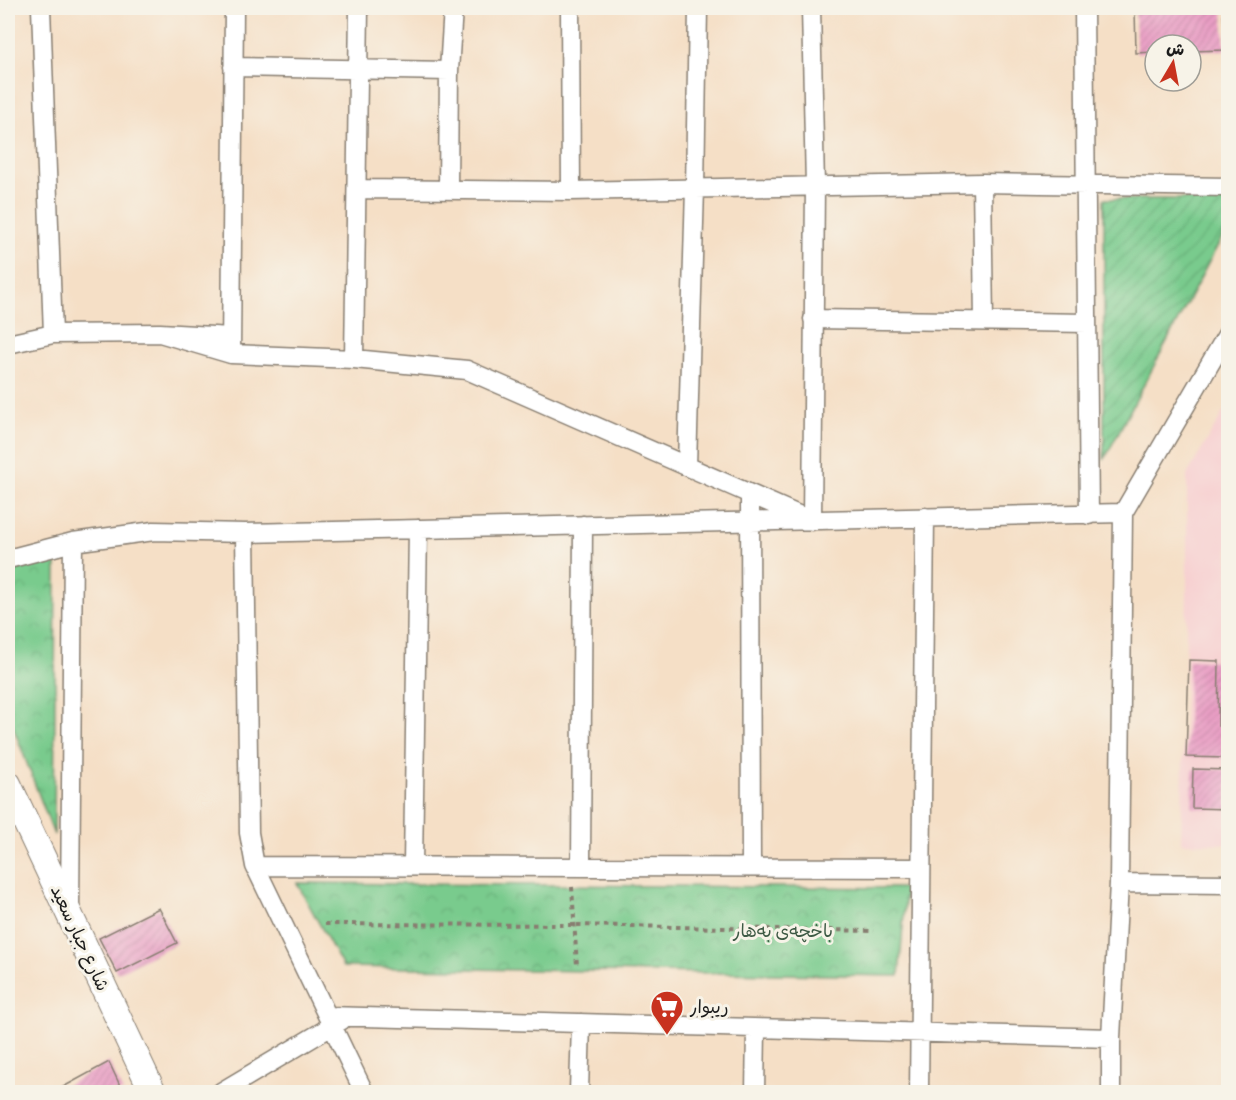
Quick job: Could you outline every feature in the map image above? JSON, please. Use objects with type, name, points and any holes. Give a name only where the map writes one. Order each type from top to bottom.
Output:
[{"type":"street","points":[[41,8],[53,334]]},
{"type":"street","points":[[231,346],[234,8]]},
{"type":"street","points":[[354,359],[359,8]]},
{"type":"street","points":[[448,190],[449,70],[453,8]]},
{"type":"street","points":[[570,8],[571,191]]},
{"type":"street","points":[[687,466],[698,8]]},
{"type":"street","points":[[811,8],[815,186],[812,521]]},
{"type":"street","points":[[1084,8],[1089,515]]},
{"type":"street","points":[[233,67],[449,70]]},
{"type":"street","points":[[357,189],[571,191],[982,183],[1228,186]]},
{"type":"street","points":[[982,183],[984,321]]},
{"type":"street","points":[[813,319],[1087,323]]},
{"type":"street","points":[[8,344],[53,334],[160,333],[231,346],[467,370],[812,521]]},
{"type":"street","points":[[1111,1092],[1111,1038],[1119,883],[1123,513],[1228,333]]},
{"type":"street","points":[[750,494],[752,866]]},
{"type":"street","points":[[8,559],[73,542],[154,531],[245,533],[1123,513]]},
{"type":"street","points":[[919,1092],[925,517]]},
{"type":"street","points":[[581,866],[583,525]]},
{"type":"street","points":[[413,865],[418,529]]},
{"type":"street","points":[[245,533],[249,833],[255,866],[364,1092]]},
{"type":"street","points":[[70,916],[73,542]]},
{"type":"street","name":"شارع جبار سعيد","points":[[8,784],[153,1092]]},
{"type":"street","points":[[255,866],[921,868]]},
{"type":"street","points":[[1119,883],[1228,884]]},
{"type":"street","points":[[221,1092],[330,1021],[348,1016],[1111,1038]]},
{"type":"street","points":[[579,1092],[581,1023]]},
{"type":"street","points":[[755,1092],[756,1029]]},
{"type":"path","points":[[572,887],[577,966]]},
{"type":"path","points":[[325,924],[576,925],[874,931]]},
{"type":"shaded area","points":[[1228,404],[1228,844],[1181,843],[1187,596],[1187,475]]},
{"type":"green space","points":[[1104,199],[1228,199],[1228,226],[1104,460]]},
{"type":"green space","points":[[56,561],[54,835],[8,713],[8,571]]},
{"type":"green space","name":"باخچەی بەهار","points":[[297,883],[906,888],[899,976],[343,967]]},
{"type":"building","points":[[1135,8],[1223,8],[1225,50],[1203,51],[1203,33],[1143,33],[1143,53],[1136,53]]},
{"type":"building","points":[[1189,660],[1219,661],[1218,726],[1228,726],[1228,758],[1186,757]]},
{"type":"building","points":[[1193,769],[1228,770],[1228,809],[1192,808]]},
{"type":"building","points":[[159,908],[177,943],[117,973],[99,938]]},
{"type":"building","points":[[109,1062],[123,1092],[54,1092]]},
{"type":"place","name":"ريبوار","points":[[667,1036]]}]
